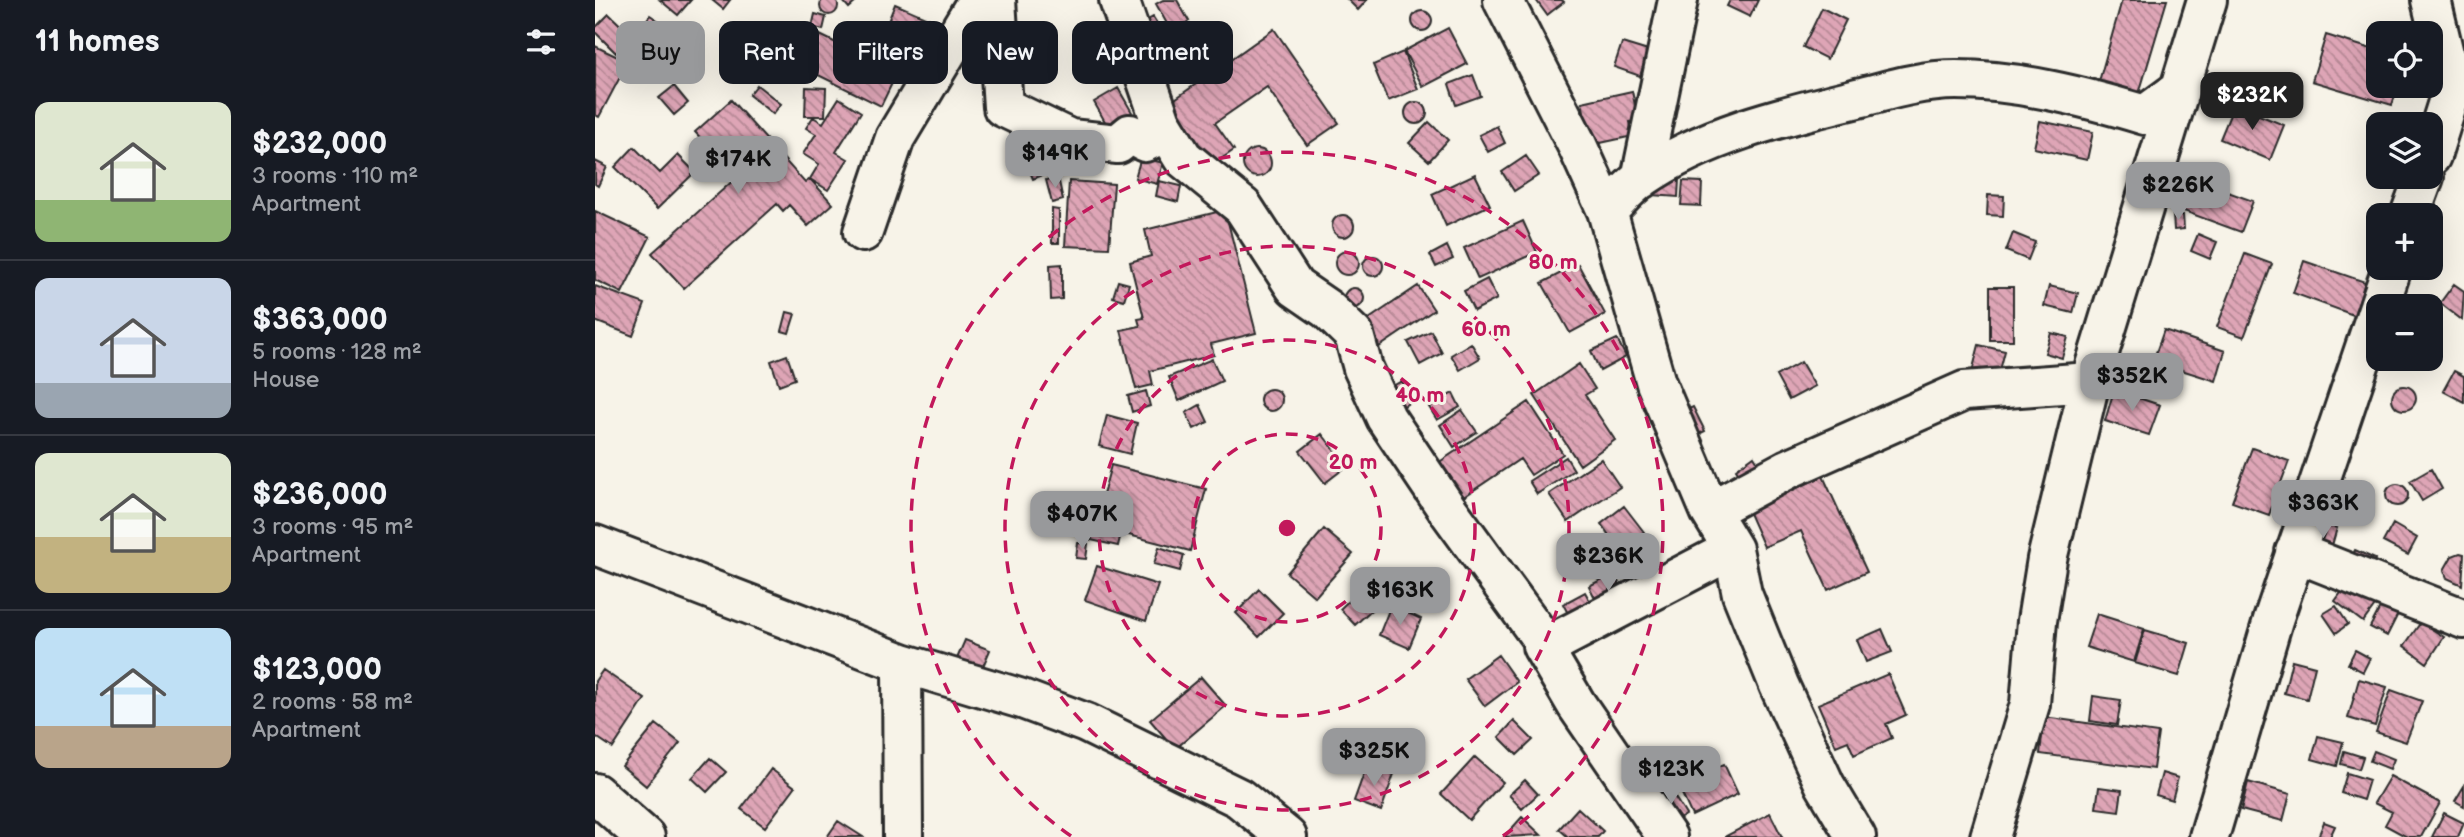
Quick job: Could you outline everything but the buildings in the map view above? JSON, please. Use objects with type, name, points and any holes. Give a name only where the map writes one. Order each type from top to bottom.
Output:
[{"type":"street","points":[[863,232],[878,180],[895,138],[978,0]]},
{"type":"street","points":[[996,0],[1003,107],[1070,139],[1118,144],[1130,134],[1145,142],[1157,136],[1161,122]]},
{"type":"street","points":[[1119,0],[1161,122],[1183,158],[1243,207],[1295,287],[1328,309],[1354,335],[1363,368],[1387,418],[1445,506],[1548,646]]},
{"type":"street","points":[[1503,0],[1607,211],[1656,383],[1710,510],[1733,548],[1742,594],[1779,685],[1825,785],[1856,837]]},
{"type":"street","points":[[1641,179],[1678,0]]},
{"type":"street","points":[[1990,837],[2030,704],[2037,621],[2047,559],[2090,382],[2207,0]]},
{"type":"street","points":[[2431,0],[2456,106],[2443,132]]},
{"type":"street","points":[[1607,211],[1641,179],[1679,157],[1747,129],[1827,105],[1925,83],[1955,80],[1987,82],[2095,100],[2145,114],[2179,90]]},
{"type":"street","points":[[2209,837],[2295,552],[2366,346]]},
{"type":"street","points":[[1710,510],[1788,469],[1964,391],[2090,382]]},
{"type":"street","points":[[595,545],[902,663],[1022,699],[1086,723],[1239,799],[1287,837]]},
{"type":"street","points":[[1667,837],[1576,704],[1542,646],[1548,646],[1733,548]]},
{"type":"street","points":[[2295,552],[2464,619]]},
{"type":"street","points":[[902,663],[903,837]]},
{"type":"street","points":[[595,793],[645,837]]}]
